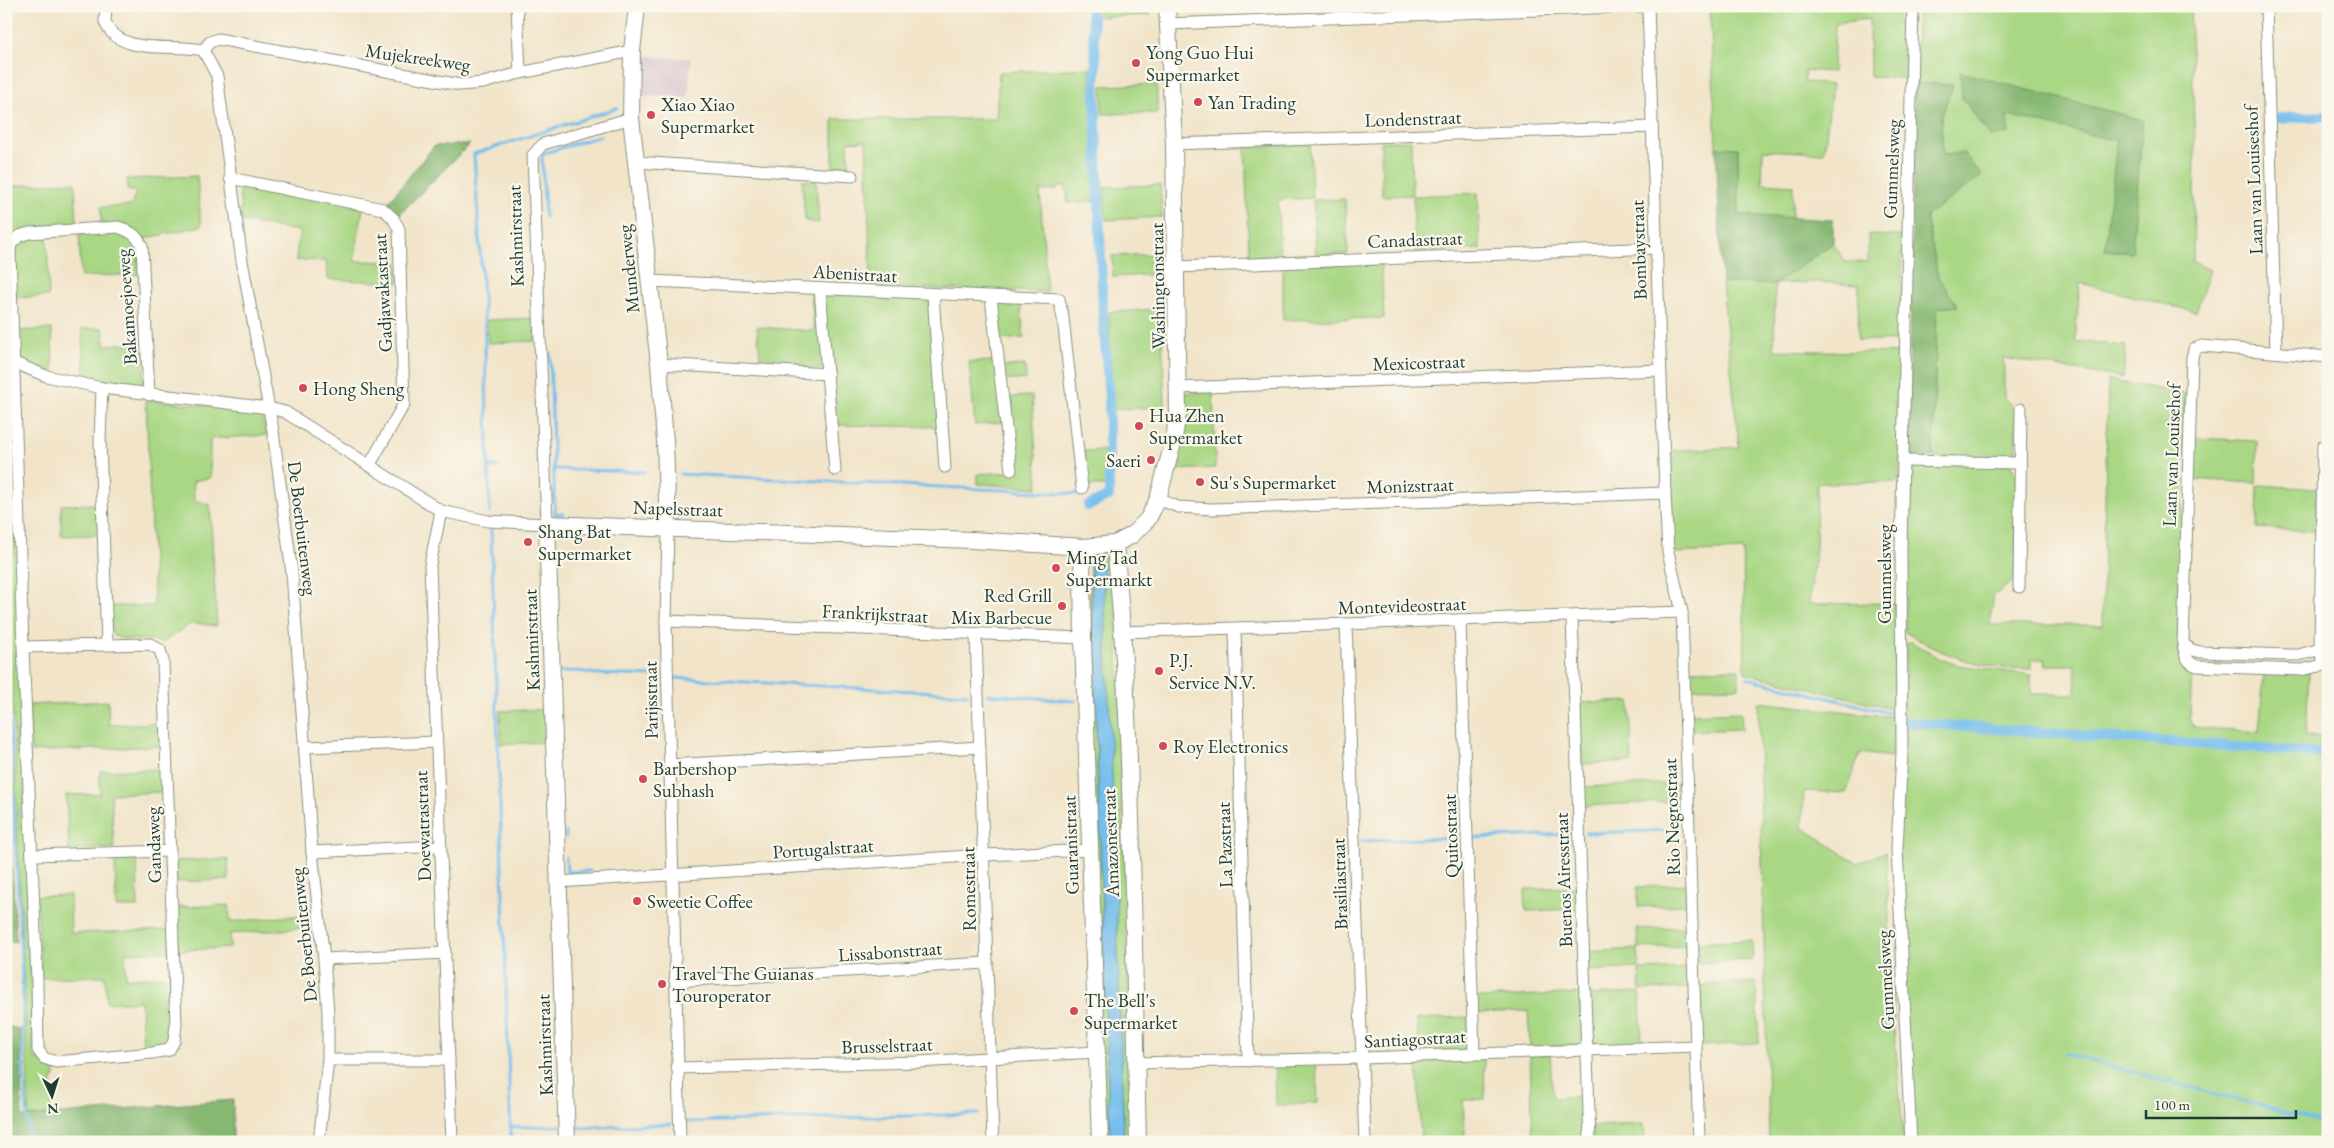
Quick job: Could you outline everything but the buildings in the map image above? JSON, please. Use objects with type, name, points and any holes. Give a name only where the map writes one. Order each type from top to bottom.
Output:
[{"type":"street","points":[[106,6],[105,22],[118,40],[135,44],[187,46],[203,50]]},
{"type":"street","points":[[517,6],[520,73]]},
{"type":"street","name":"Munderweg","points":[[637,6],[632,50],[631,118],[659,364],[665,442],[668,528]]},
{"type":"street","name":"Washingtonstraat","points":[[1115,544],[1138,530],[1148,519],[1158,499],[1173,443],[1178,414],[1174,144],[1167,6]]},
{"type":"street","points":[[1168,24],[1646,6]]},
{"type":"street","name":"Bombaystraat","points":[[1646,6],[1665,493]]},
{"type":"street","name":"Gummelsweg","points":[[1912,1142],[1897,848],[1902,753],[1901,550],[1907,204],[1913,6]]},
{"type":"street","name":"Laan van Louiseshof","points":[[2266,6],[2276,352]]},
{"type":"street","name":"Mujekreekweg","points":[[203,50],[210,42],[218,39],[460,84],[483,83],[520,73],[632,50]]},
{"type":"street","name":"De Boerbuitenweg","points":[[203,50],[217,76],[242,261],[269,408],[292,573],[306,747],[312,852],[328,1013],[328,1060],[319,1142]]},
{"type":"street","name":"Kashmirstraat","points":[[567,1142],[548,524],[533,155],[543,144],[631,118]]},
{"type":"street","name":"Londenstraat","points":[[1174,144],[1652,127]]},
{"type":"street","points":[[636,162],[852,176]]},
{"type":"street","name":"Gadjawakastraat","points":[[230,178],[383,209],[393,218],[399,229],[404,404],[369,466]]},
{"type":"street","name":"Bakamoejoeweg","points":[[44,1058],[38,1050],[33,855],[10,361],[10,244],[19,236],[29,233],[118,227],[131,231],[139,239],[142,246],[149,396]]},
{"type":"street","name":"Canadastraat","points":[[1176,267],[1656,248]]},
{"type":"street","name":"Abenistraat","points":[[649,281],[1060,299],[1064,318],[1082,488]]},
{"type":"street","points":[[820,289],[834,470]]},
{"type":"street","points":[[932,294],[945,467]]},
{"type":"street","points":[[991,297],[1011,470]]},
{"type":"street","name":"Laan van Louisehof","points":[[2276,352],[2202,346],[2194,350],[2192,358],[2183,644],[2185,657],[2190,663],[2197,666],[2289,670],[2326,665]]},
{"type":"street","points":[[2276,352],[2328,357]]},
{"type":"street","name":"Napelsstraat","points":[[10,361],[46,376],[102,388],[149,396],[269,408],[285,412],[441,510],[488,521],[962,540],[1084,547],[1115,544]]},
{"type":"street","points":[[659,364],[828,374]]},
{"type":"street","name":"Mexicostraat","points":[[1178,388],[1660,370]]},
{"type":"street","points":[[102,388],[100,440],[107,643]]},
{"type":"street","points":[[2019,587],[2021,409]]},
{"type":"street","points":[[2324,446],[2324,649],[2326,665]]},
{"type":"street","points":[[1903,461],[2020,463]]},
{"type":"street","name":"Monizstraat","points":[[1158,499],[1178,507],[1212,509],[1665,493]]},
{"type":"street","name":"Rio Negrostraat","points":[[1665,493],[1668,552],[1682,612],[1699,1142]]},
{"type":"street","name":"Doewatrastraat","points":[[441,510],[430,565],[452,1142]]},
{"type":"street","name":"Parijsstraat","points":[[668,528],[666,621],[680,1142]]},
{"type":"street","name":"Amazonestraat","points":[[1115,544],[1122,632],[1138,1142]]},
{"type":"street","name":"Guaranistraat","points":[[1084,547],[1082,572],[1083,638],[1100,1142]]},
{"type":"street","name":"Montevideostraat","points":[[1122,632],[1572,618],[1682,612]]},
{"type":"street","name":"Buenos Airesstraat","points":[[1572,618],[1590,1142]]},
{"type":"street","name":"Quitostraat","points":[[1460,620],[1474,1052]]},
{"type":"street","name":"Frankrijkstraat","points":[[666,621],[1083,638]]},
{"type":"street","name":"Brasiliastraat","points":[[1346,624],[1365,1142]]},
{"type":"street","name":"La Pazstraat","points":[[1235,629],[1248,1061]]},
{"type":"street","name":"Romestraat","points":[[976,635],[985,855],[993,1142]]},
{"type":"street","name":"Gandaweg","points":[[23,647],[107,643],[150,644],[160,650],[163,661],[176,1025],[174,1041],[169,1050],[152,1053],[56,1062],[44,1058]]},
{"type":"street","points":[[2183,644],[2192,650],[2201,652],[2288,656],[2324,649]]},
{"type":"street","points":[[306,747],[436,742]]},
{"type":"street","points":[[669,765],[980,747]]},
{"type":"street","points":[[312,852],[440,846]]},
{"type":"street","name":"Portugalstraat","points":[[558,882],[1090,850]]},
{"type":"street","points":[[33,855],[170,851]]},
{"type":"street","points":[[324,959],[444,953]]},
{"type":"street","name":"Lissabonstraat","points":[[675,981],[987,962]]},
{"type":"street","name":"Santiagostraat","points":[[1136,1063],[1362,1058],[1474,1052],[1696,1046]]},
{"type":"street","name":"Brusselstraat","points":[[678,1068],[991,1058],[1097,1052]]},
{"type":"street","points":[[328,1060],[448,1060]]},
{"type":"shaded area","points":[[636,56],[691,58],[688,98],[634,96]]},
{"type":"green space","points":[[1098,6],[1150,6],[1150,15],[1099,17]]},
{"type":"green space","points":[[1710,6],[1909,6],[1905,78],[1870,77],[1869,19],[1835,23],[1833,72],[1805,70],[1804,82],[1832,85],[1824,153],[1763,150],[1762,183],[1793,185],[1792,218],[1739,215],[1738,149],[1716,147]]},
{"type":"green space","points":[[1918,6],[2190,6],[2195,146],[2193,262],[2210,270],[2196,312],[2080,283],[2075,341],[2126,346],[2123,378],[2004,358],[2004,398],[2016,410],[2016,458],[1933,457],[1937,308],[1958,306],[1938,277],[1926,216],[1943,155],[1941,117],[1953,85],[1915,83]]},
{"type":"green space","points":[[1090,68],[1095,201],[1068,203],[1066,186],[1057,187],[1057,190],[1040,191],[1047,292],[871,287],[866,141],[848,142],[849,166],[833,166],[833,119],[996,119],[999,72]]},
{"type":"green space","points":[[1960,72],[2143,120],[2132,253],[2105,250],[2117,141],[2007,115],[2009,133],[1991,137],[1962,98]]},
{"type":"green space","points":[[1915,83],[1953,85],[1941,117],[1943,155],[1964,153],[1982,176],[1926,216],[1938,277],[1958,306],[1937,308],[1933,457],[1908,457]]},
{"type":"green space","points":[[1157,84],[1157,113],[1102,114],[1102,86]]},
{"type":"green space","points":[[1411,140],[1412,195],[1382,196],[1381,142]]},
{"type":"green space","points":[[470,144],[400,214],[386,205],[434,146]]},
{"type":"green space","points":[[1310,144],[1312,198],[1278,200],[1280,256],[1249,258],[1245,147]]},
{"type":"green space","points":[[1716,147],[1738,148],[1739,215],[1833,220],[1833,243],[1775,284],[1722,283]]},
{"type":"green space","points":[[197,176],[201,226],[143,239],[101,223],[101,207],[131,206],[136,192],[128,190],[127,179]]},
{"type":"green space","points":[[802,180],[816,181],[819,223],[805,221]]},
{"type":"green space","points":[[75,182],[77,225],[34,229],[6,248],[6,186]]},
{"type":"green space","points":[[244,184],[363,208],[354,261],[397,262],[398,283],[328,279],[326,261],[296,260],[299,231],[242,221],[239,188]]},
{"type":"green space","points":[[1160,185],[1162,217],[1106,220],[1104,187]]},
{"type":"green space","points":[[1478,193],[1480,249],[1415,251],[1413,196]]},
{"type":"green space","points":[[1345,199],[1348,254],[1316,255],[1313,200]]},
{"type":"green space","points":[[121,231],[138,244],[139,274],[81,277],[79,232]]},
{"type":"green space","points":[[47,235],[49,296],[16,298],[14,251],[22,238]]},
{"type":"green space","points":[[1868,235],[1902,236],[1902,341],[1858,340],[1859,285],[1816,282],[1775,284],[1833,243],[1845,262],[1868,262]]},
{"type":"green space","points":[[1163,254],[1163,274],[1113,277],[1112,256]]},
{"type":"green space","points":[[1381,261],[1384,318],[1283,320],[1283,265]]},
{"type":"green space","points":[[1722,283],[1775,284],[1774,350],[1903,353],[1899,482],[1817,483],[1816,547],[1809,604],[1895,603],[1895,709],[1745,673],[1743,550],[1673,553],[1666,451],[1739,447]]},
{"type":"green space","points":[[811,292],[925,296],[929,299],[939,427],[835,425],[829,369],[761,366],[757,327],[814,331]]},
{"type":"green space","points":[[993,300],[1020,300],[1024,338],[997,340]]},
{"type":"green space","points":[[1161,309],[1165,407],[1111,409],[1109,312]]},
{"type":"green space","points":[[534,318],[535,341],[488,343],[487,320]]},
{"type":"green space","points":[[103,328],[105,345],[144,342],[144,388],[85,381],[82,329]]},
{"type":"green space","points":[[52,329],[53,374],[19,361],[17,331]]},
{"type":"green space","points":[[997,361],[1004,422],[975,425],[969,362]]},
{"type":"green space","points":[[1025,365],[1026,379],[1001,381],[1000,367]]},
{"type":"green space","points":[[6,366],[9,370],[34,1058],[54,1065],[55,1076],[52,1080],[53,1114],[29,1117],[6,548]]},
{"type":"green space","points":[[2108,380],[2186,394],[2178,646],[2179,657],[2192,669],[2190,719],[2194,727],[2259,732],[2264,673],[2309,672],[2306,735],[2328,737],[2328,1142],[1912,1142],[1893,846],[1907,643],[1911,642],[1940,659],[1958,665],[2031,675],[2031,694],[2076,694],[2075,665],[2046,665],[2045,659],[2031,659],[2031,669],[1980,664],[1950,655],[1905,632],[1906,467],[1912,464],[2010,464],[2017,474],[2015,580],[1994,595],[1989,625],[2102,625]]},
{"type":"green space","points":[[1213,391],[1215,468],[1172,470],[1182,398],[1186,393]]},
{"type":"green space","points":[[1032,396],[1038,488],[978,484],[978,474],[1013,472],[1004,397]]},
{"type":"green space","points":[[146,400],[255,410],[262,417],[267,435],[210,439],[210,478],[193,481],[194,500],[210,505],[217,626],[192,623],[162,643],[150,640],[120,638],[114,636],[111,629],[111,606],[154,606]]},
{"type":"green space","points":[[2194,438],[2257,441],[2256,483],[2193,479]]},
{"type":"green space","points":[[1105,450],[1105,486],[1085,486],[1081,451]]},
{"type":"green space","points":[[2258,485],[2318,489],[2316,531],[2257,528]]},
{"type":"green space","points":[[99,504],[100,535],[61,536],[61,505]]},
{"type":"green space","points":[[1102,553],[1109,555],[1116,582],[1133,1142],[1124,1142],[1103,565],[1090,568],[1110,1142],[1104,1142],[1088,664],[1090,557]]},
{"type":"green space","points":[[1739,669],[1739,687],[1690,688],[1690,670]]},
{"type":"green space","points":[[108,701],[109,725],[162,723],[163,746],[31,752],[29,705]]},
{"type":"green space","points":[[1630,701],[1632,762],[1580,764],[1578,703]]},
{"type":"green space","points":[[1758,702],[1895,717],[1891,757],[1860,753],[1846,793],[1804,791],[1802,827],[1857,863],[1886,852],[1894,1029],[1904,1142],[1769,1142]]},
{"type":"green space","points":[[549,709],[550,742],[501,744],[500,711]]},
{"type":"green space","points":[[1741,712],[1742,729],[1691,731],[1690,714]]},
{"type":"green space","points":[[6,743],[16,942],[6,940]]},
{"type":"green space","points":[[164,769],[165,792],[111,794],[114,848],[69,850],[66,795],[100,794],[100,771]]},
{"type":"green space","points":[[1683,783],[1684,801],[1582,806],[1581,787]]},
{"type":"green space","points":[[137,855],[138,907],[116,907],[115,856]]},
{"type":"green space","points":[[228,859],[229,880],[176,882],[175,861]]},
{"type":"green space","points":[[1686,884],[1687,905],[1638,907],[1637,887]]},
{"type":"green space","points":[[1579,887],[1580,909],[1526,911],[1525,889]]},
{"type":"green space","points":[[70,895],[71,933],[170,930],[171,951],[125,953],[126,978],[171,976],[173,1036],[165,1048],[143,1052],[141,1001],[107,1003],[105,976],[41,978],[37,896]]},
{"type":"green space","points":[[229,905],[230,922],[315,914],[317,927],[230,934],[230,948],[178,950],[177,907]]},
{"type":"green space","points":[[1688,927],[1689,946],[1638,948],[1637,929]]},
{"type":"green space","points":[[1752,940],[1753,960],[1698,963],[1697,943]]},
{"type":"green space","points":[[1638,949],[1639,968],[1587,971],[1586,952]]},
{"type":"green space","points":[[1690,968],[1691,988],[1640,990],[1639,970]]},
{"type":"green space","points":[[1756,982],[1759,1043],[1699,1046],[1697,985]]},
{"type":"green space","points":[[1640,992],[1642,1044],[1592,1045],[1587,995]]},
{"type":"green space","points":[[1582,993],[1581,1043],[1579,1045],[1530,1048],[1528,1011],[1476,1013],[1476,998]]},
{"type":"green space","points":[[1468,1017],[1468,1050],[1419,1051],[1417,1019]]},
{"type":"green space","points":[[6,1026],[20,1029],[22,1117],[233,1100],[233,1142],[6,1142]]},
{"type":"green space","points":[[1550,1054],[1553,1098],[1586,1096],[1585,1137],[1581,1141],[1533,1142],[1530,1055]]},
{"type":"green space","points":[[1484,1056],[1485,1099],[1463,1100],[1465,1142],[1421,1142],[1417,1059]]},
{"type":"green space","points":[[1316,1063],[1318,1103],[1276,1106],[1275,1064]]},
{"type":"green space","points":[[1644,1124],[1645,1142],[1593,1142],[1592,1126]]},
{"type":"water","points":[[1091,561],[1100,561],[1103,565],[1124,1142],[1110,1142]]},
{"type":"waterway","points":[[1088,506],[1109,496],[1109,399],[1103,316],[1095,98],[1096,62],[1091,6]]},
{"type":"waterway","points":[[490,513],[484,312],[474,154],[617,108]]},
{"type":"waterway","points":[[2279,118],[2328,116]]},
{"type":"waterway","points":[[545,217],[542,157],[545,153],[600,136]]},
{"type":"waterway","points":[[550,353],[555,514],[563,514]]},
{"type":"waterway","points":[[488,467],[497,467]]},
{"type":"waterway","points":[[554,469],[644,472]]},
{"type":"waterway","points":[[680,474],[1080,494]]},
{"type":"waterway","points":[[491,529],[511,1142]]},
{"type":"waterway","points":[[6,646],[23,1000],[23,1064],[29,1142]]},
{"type":"waterway","points":[[560,672],[579,671],[595,674],[654,676]]},
{"type":"waterway","points":[[674,678],[968,694]]},
{"type":"waterway","points":[[1747,678],[1894,714]]},
{"type":"waterway","points":[[987,694],[1075,701]]},
{"type":"waterway","points":[[1905,722],[2328,754]]},
{"type":"waterway","points":[[1586,833],[1677,830]]},
{"type":"waterway","points":[[566,832],[566,837]]},
{"type":"waterway","points":[[1473,838],[1571,834]]},
{"type":"waterway","points":[[1361,841],[1456,838]]},
{"type":"waterway","points":[[566,857],[567,872],[590,871]]},
{"type":"waterway","points":[[2065,1054],[2328,1124]]},
{"type":"waterway","points":[[573,1083],[573,1091]]},
{"type":"waterway","points":[[686,1122],[978,1114]]},
{"type":"waterway","points":[[575,1128],[670,1124]]},
{"type":"waterway","points":[[511,1127],[559,1126]]},
{"type":"waterway","points":[[575,1130],[575,1142]]},
{"type":"place","name":"Yong Guo Hui Supermarket","points":[[1136,63]]},
{"type":"place","name":"Yan Trading","points":[[1198,102]]},
{"type":"place","name":"Xiao Xiao Supermarket","points":[[651,115]]},
{"type":"place","name":"Hong Sheng","points":[[303,388]]},
{"type":"place","name":"Hua Zhen Supermarket","points":[[1139,426]]},
{"type":"place","name":"Saeri","points":[[1151,460]]},
{"type":"place","name":"Su's Supermarket","points":[[1200,482]]},
{"type":"place","name":"Shang Bat Supermarket","points":[[528,542]]},
{"type":"place","name":"Ming Tad Supermarkt","points":[[1056,568]]},
{"type":"place","name":"Red Grill Mix Barbecue","points":[[1062,606]]},
{"type":"place","name":"P.J. Service N.V.","points":[[1159,671]]},
{"type":"place","name":"Roy Electronics","points":[[1163,746]]},
{"type":"place","name":"Barbershop Subhash","points":[[643,779]]},
{"type":"place","name":"Sweetie Coffee","points":[[637,901]]},
{"type":"place","name":"Travel The Guianas Touroperator","points":[[662,984]]},
{"type":"place","name":"The Bell's Supermarket","points":[[1074,1011]]}]
